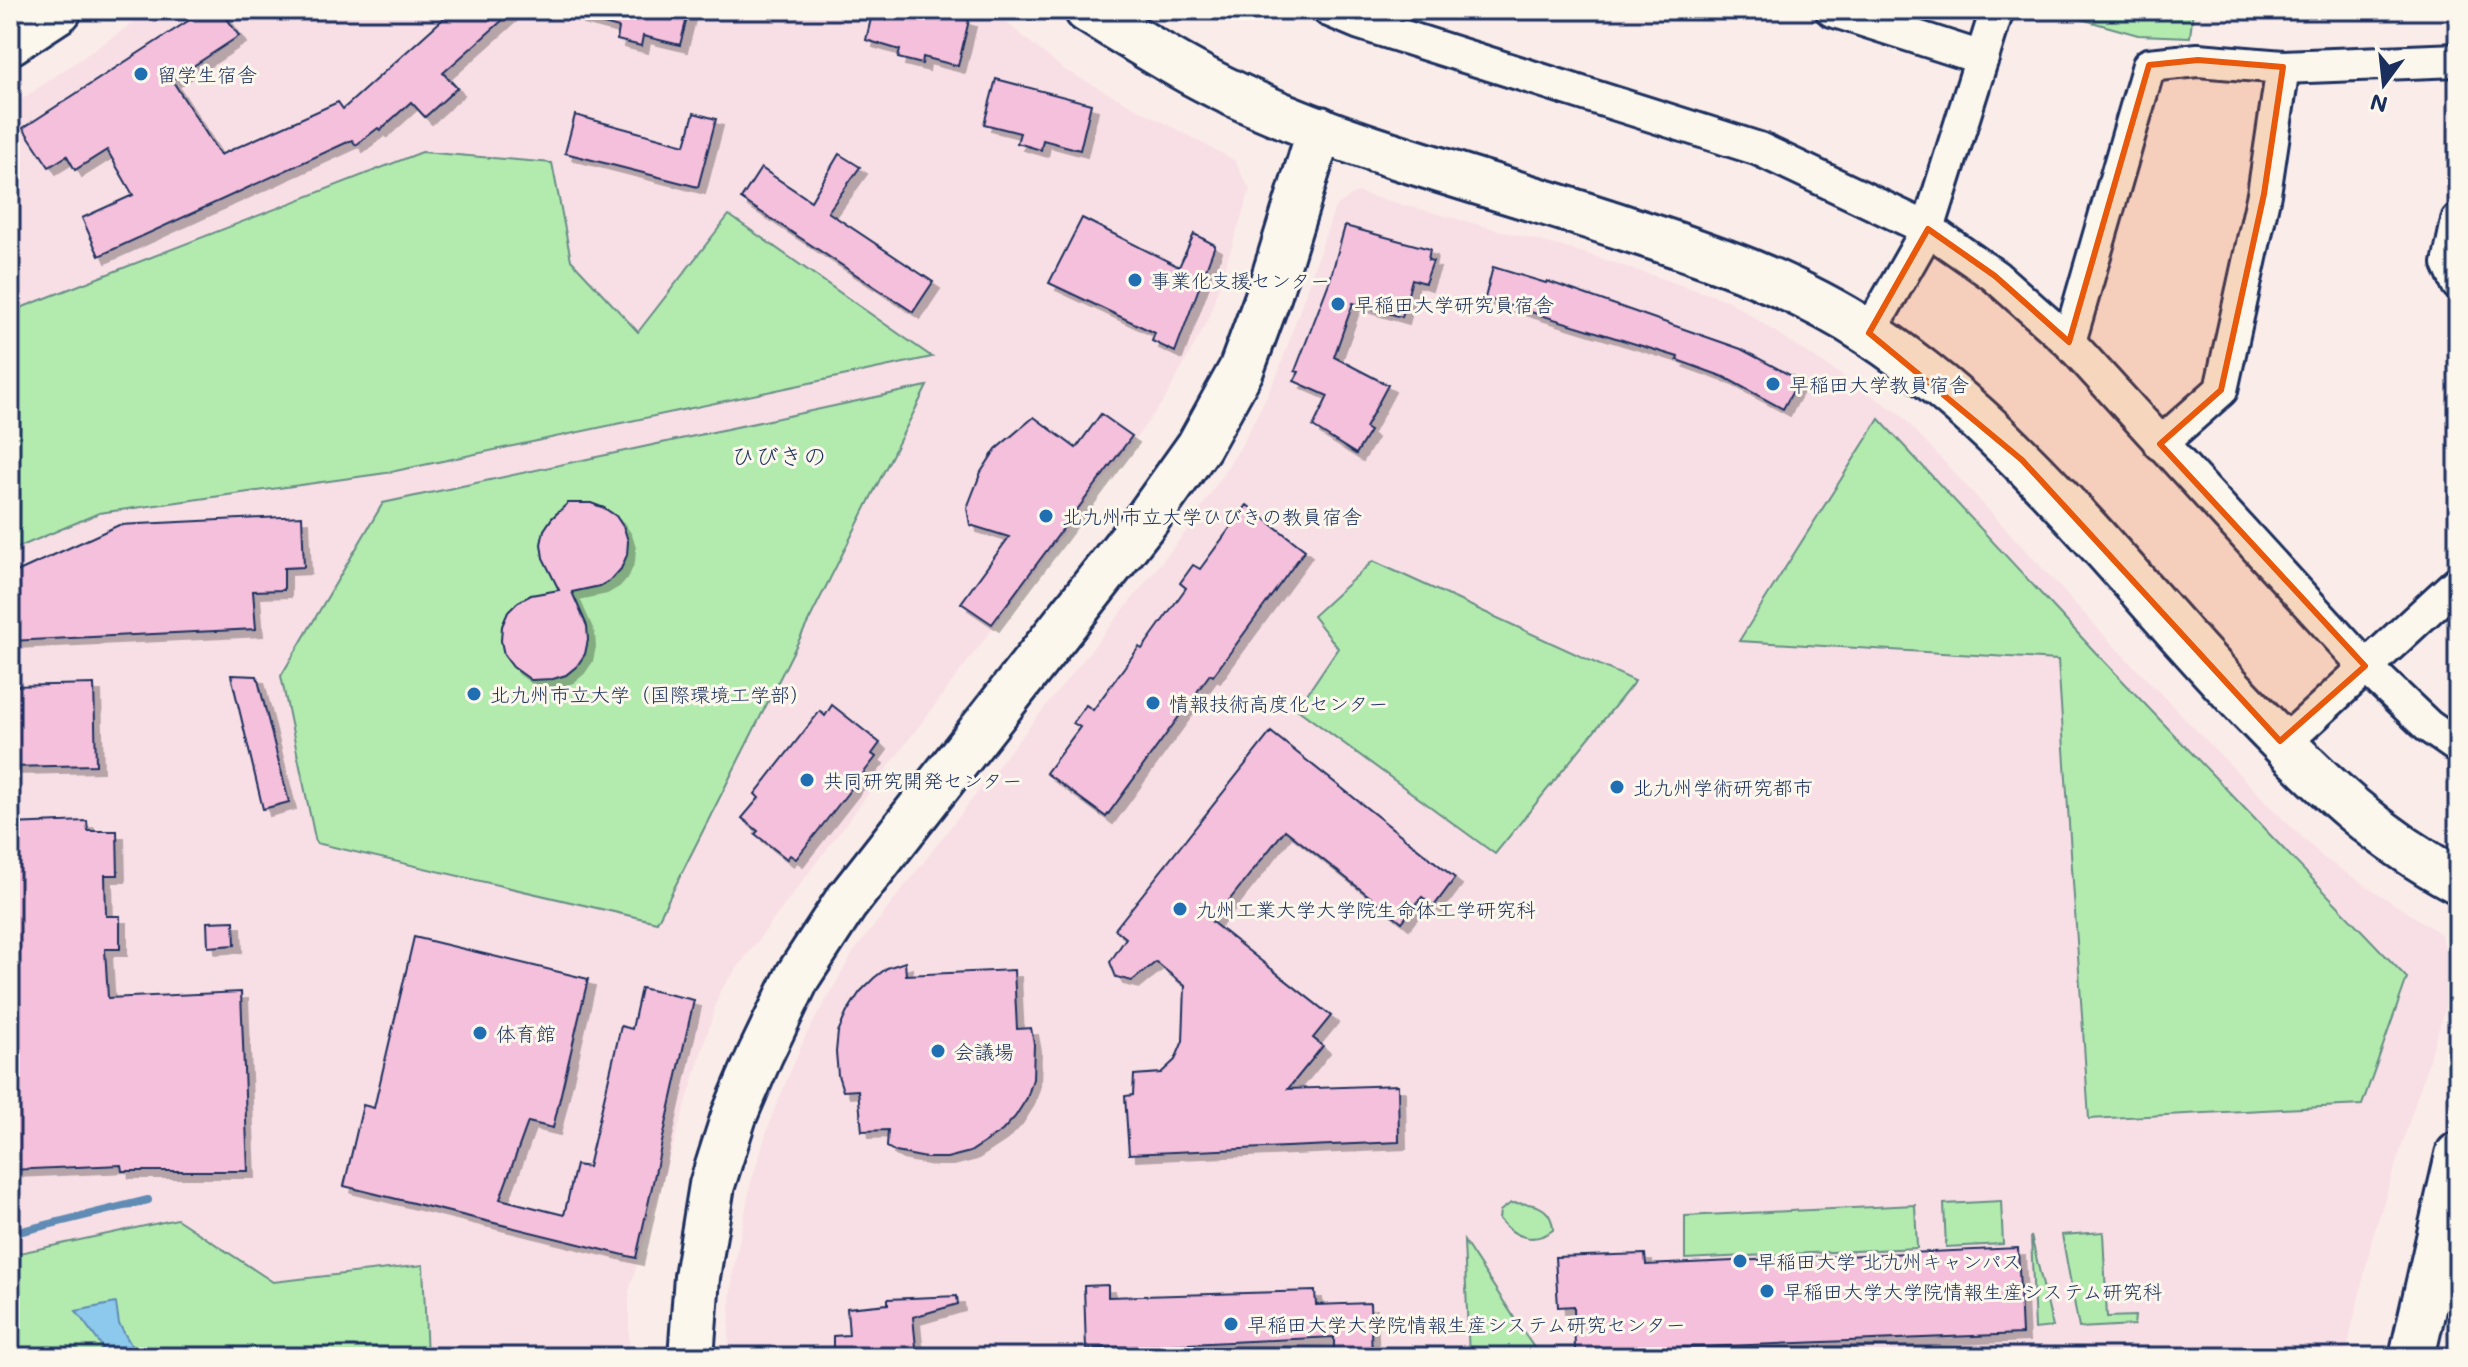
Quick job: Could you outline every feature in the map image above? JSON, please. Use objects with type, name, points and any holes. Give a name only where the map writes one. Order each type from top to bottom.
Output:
[{"type":"street","points":[[10,42],[59,10]]},
{"type":"street","points":[[1087,10],[1183,68],[1273,112],[1369,147],[1717,257],[1792,289],[1869,333],[1957,400],[2022,460],[2228,687],[2330,791],[2376,830],[2458,881]]},
{"type":"street","points":[[1329,10],[1362,16],[1759,149],[1928,229],[1995,276],[2069,342],[2365,666],[2428,726],[2458,747]]},
{"type":"street","points":[[1832,10],[1982,58]]},
{"type":"street","points":[[1869,333],[1928,229],[1997,10]]},
{"type":"street","points":[[2069,342],[2149,65],[2198,60],[2283,67],[2458,60]]},
{"type":"street","points":[[2160,444],[2221,390],[2264,194],[2283,67]]},
{"type":"street","points":[[691,1357],[697,1277],[712,1185],[739,1104],[798,976],[845,904],[1137,531],[1199,446],[1241,370],[1269,294],[1320,129]]},
{"type":"street","points":[[2458,221],[2449,264],[2458,284]]},
{"type":"street","points":[[2280,741],[2297,731],[2458,582]]},
{"type":"street","points":[[2412,1357],[2458,1155]]},
{"type":"highlighted area","points":[[2198,60],[2283,67],[2264,194],[2221,390],[2160,444],[2365,666],[2280,741],[2022,460],[1869,333],[1928,229],[1995,276],[2069,342],[2149,65]]},
{"type":"shaded area","name":"北九州市立大学（国際環境工学部）","points":[[152,10],[991,10],[1063,69],[1234,160],[1250,190],[1208,320],[1165,399],[720,991],[629,1291],[629,1357],[10,1357],[10,107]]},
{"type":"shaded area","name":"北九州学術研究都市","points":[[1356,192],[1585,253],[1729,301],[1900,414],[2116,648],[2280,816],[2325,859],[2441,934],[2454,981],[2373,1236],[2345,1357],[728,1357],[734,1267],[751,1182],[772,1115],[806,1035],[853,953],[1185,533],[1243,443],[1278,373],[1335,207]]},
{"type":"green space","points":[[2049,10],[2193,10],[2190,37],[2138,35]]},
{"type":"green space","points":[[422,152],[552,163],[571,260],[638,332],[729,215],[932,357],[386,473],[99,513],[10,551],[10,312]]},
{"type":"green space","points":[[927,386],[657,922],[316,843],[281,676],[383,503]]},
{"type":"green space","points":[[1879,419],[2096,653],[2407,978],[2362,1105],[2089,1119],[2058,660],[1739,641]]},
{"type":"green space","points":[[1373,561],[1635,681],[1495,854],[1297,709],[1338,648],[1313,616]]},
{"type":"green space","points":[[2001,1201],[2003,1244],[1946,1247],[1944,1204]]},
{"type":"green space","points":[[1511,1203],[1533,1205],[1545,1210],[1553,1230],[1531,1238],[1517,1234],[1499,1219],[1500,1211]]},
{"type":"green space","points":[[1915,1205],[1917,1248],[1685,1259],[1685,1216]]},
{"type":"green space","points":[[177,1219],[273,1282],[423,1265],[427,1357],[10,1357],[10,1255]]},
{"type":"green space","points":[[2103,1232],[2107,1317],[2135,1316],[2134,1325],[2079,1328],[2062,1235]]},
{"type":"green space","points":[[2031,1236],[2053,1327],[2035,1329]]},
{"type":"green space","points":[[1464,1241],[1540,1357],[1469,1357]]},
{"type":"water","points":[[116,1303],[119,1324],[138,1357],[105,1357],[101,1345],[76,1311]]},
{"type":"building","points":[[205,10],[221,10],[239,36],[172,80],[220,155],[338,102],[343,109],[453,10],[514,10],[443,73],[457,88],[425,117],[411,102],[380,130],[378,128],[356,145],[352,140],[99,256],[82,218],[133,195],[107,150],[75,170],[67,156],[49,167],[23,128]]},
{"type":"building","points":[[578,10],[689,10],[680,45],[643,36],[641,46],[617,40],[619,28],[577,17]]},
{"type":"building","points":[[873,10],[933,10],[969,20],[958,66],[923,57],[922,64],[898,58],[900,50],[866,40]]},
{"type":"building","points":[[996,79],[1091,104],[1080,150],[1043,140],[1041,150],[1017,143],[1020,133],[984,124]]},
{"type":"building","points":[[694,113],[716,119],[698,187],[565,153],[575,115],[685,145]]},
{"type":"building","points":[[839,154],[860,167],[828,212],[933,282],[913,312],[741,199],[761,168],[811,201]]},
{"type":"building","points":[[1082,218],[1179,267],[1194,234],[1215,245],[1175,352],[1152,341],[1155,333],[1049,283]]},
{"type":"building","points":[[1345,226],[1430,249],[1428,260],[1433,261],[1425,283],[1412,279],[1402,317],[1353,303],[1334,357],[1388,385],[1365,428],[1370,431],[1356,454],[1313,427],[1328,396],[1294,381],[1299,372],[1295,371],[1330,280]]},
{"type":"building","points":[[1493,267],[1547,281],[1741,349],[1799,380],[1783,409],[1724,377],[1677,360],[1678,357],[1485,298]]},
{"type":"building","points":[[1101,414],[1132,436],[992,624],[961,603],[1009,537],[970,525],[967,508],[981,472],[996,449],[1034,417],[1076,448]]},
{"type":"building","points":[[568,503],[591,503],[616,516],[628,541],[627,555],[612,579],[600,586],[572,592],[587,626],[588,640],[585,654],[577,666],[566,675],[553,679],[531,680],[513,667],[504,655],[502,626],[508,612],[518,602],[531,595],[559,590],[543,558],[541,544],[544,530]]},
{"type":"building","points":[[1247,505],[1305,550],[1106,817],[1046,773],[1080,727],[1073,723],[1086,705],[1093,710],[1186,588],[1180,583],[1193,565],[1200,569]]},
{"type":"building","points":[[302,516],[304,567],[284,568],[284,590],[253,591],[256,629],[10,641],[10,575],[119,525]]},
{"type":"building","points":[[231,675],[257,676],[289,802],[263,809]]},
{"type":"building","points":[[94,684],[96,765],[10,767],[10,686]]},
{"type":"building","points":[[832,705],[880,743],[872,754],[876,757],[796,859],[790,855],[787,859],[755,834],[758,831],[742,818],[759,798],[755,794],[820,711],[825,716]]},
{"type":"building","points":[[1271,732],[1455,878],[1434,906],[1422,897],[1402,922],[1285,830],[1212,922],[1331,1016],[1313,1038],[1323,1046],[1288,1089],[1398,1085],[1399,1142],[1129,1154],[1125,1096],[1133,1095],[1134,1075],[1161,1073],[1175,1060],[1183,1041],[1185,986],[1156,962],[1132,981],[1116,977],[1110,962],[1126,938],[1115,929]]},
{"type":"building","points":[[87,821],[88,831],[117,831],[118,875],[105,875],[106,916],[120,916],[120,949],[105,949],[108,998],[241,992],[248,1171],[122,1171],[121,1165],[10,1170],[10,824]]},
{"type":"building","points":[[234,921],[235,945],[208,947],[207,922]]},
{"type":"building","points":[[414,937],[588,979],[553,1128],[528,1122],[500,1199],[564,1215],[576,1165],[588,1167],[621,1026],[632,1029],[641,988],[694,1000],[636,1258],[344,1186],[363,1105],[374,1108]]},
{"type":"building","points":[[905,962],[906,975],[1014,970],[1017,1029],[1031,1028],[1033,1079],[1027,1098],[1015,1117],[1002,1131],[970,1152],[947,1158],[926,1158],[896,1152],[887,1147],[888,1130],[862,1131],[858,1090],[843,1091],[836,1052],[838,1032],[847,1012],[874,978],[887,968]]},
{"type":"building","points":[[2018,1248],[2022,1334],[1575,1352],[1574,1306],[1558,1307],[1555,1257],[1645,1254],[1646,1265]]},
{"type":"building","points":[[1108,1285],[1108,1297],[1315,1291],[1316,1305],[1370,1303],[1372,1357],[1334,1357],[1334,1337],[1086,1349],[1084,1286]]},
{"type":"building","points":[[957,1296],[958,1304],[913,1317],[917,1357],[833,1357],[833,1336],[849,1335],[847,1308],[888,1304],[888,1299]]},
{"type":"waterway","points":[[10,1234],[148,1200]]},
{"type":"place","name":"留学生宿舎","points":[[141,74]]},
{"type":"place","name":"事業化支援センター","points":[[1135,280]]},
{"type":"place","name":"早稲田大学研究員宿舎","points":[[1338,304]]},
{"type":"place","name":"早稲田大学教員宿舎","points":[[1773,384]]},
{"type":"place","name":"北九州市立大学ひびきの教員宿舎","points":[[1046,516]]},
{"type":"place","name":"北九州市立大学（国際環境工学部）","points":[[474,694]]},
{"type":"place","name":"情報技術高度化センター","points":[[1153,703]]},
{"type":"place","name":"共同研究開発センター","points":[[807,780]]},
{"type":"place","name":"北九州学術研究都市","points":[[1617,787]]},
{"type":"place","name":"九州工業大学大学院生命体工学研究科","points":[[1180,909]]},
{"type":"place","name":"体育館","points":[[480,1033]]},
{"type":"place","name":"会議場","points":[[938,1051]]},
{"type":"place","name":"早稲田大学 北九州キャンパス","points":[[1740,1261]]},
{"type":"place","name":"早稲田大学大学院情報生産システム研究科","points":[[1767,1291]]},
{"type":"place","name":"早稲田大学大学院情報生産システム研究センター","points":[[1231,1324]]},
{"type":"district","name":"ひびきの","points":[[779,455]]}]
